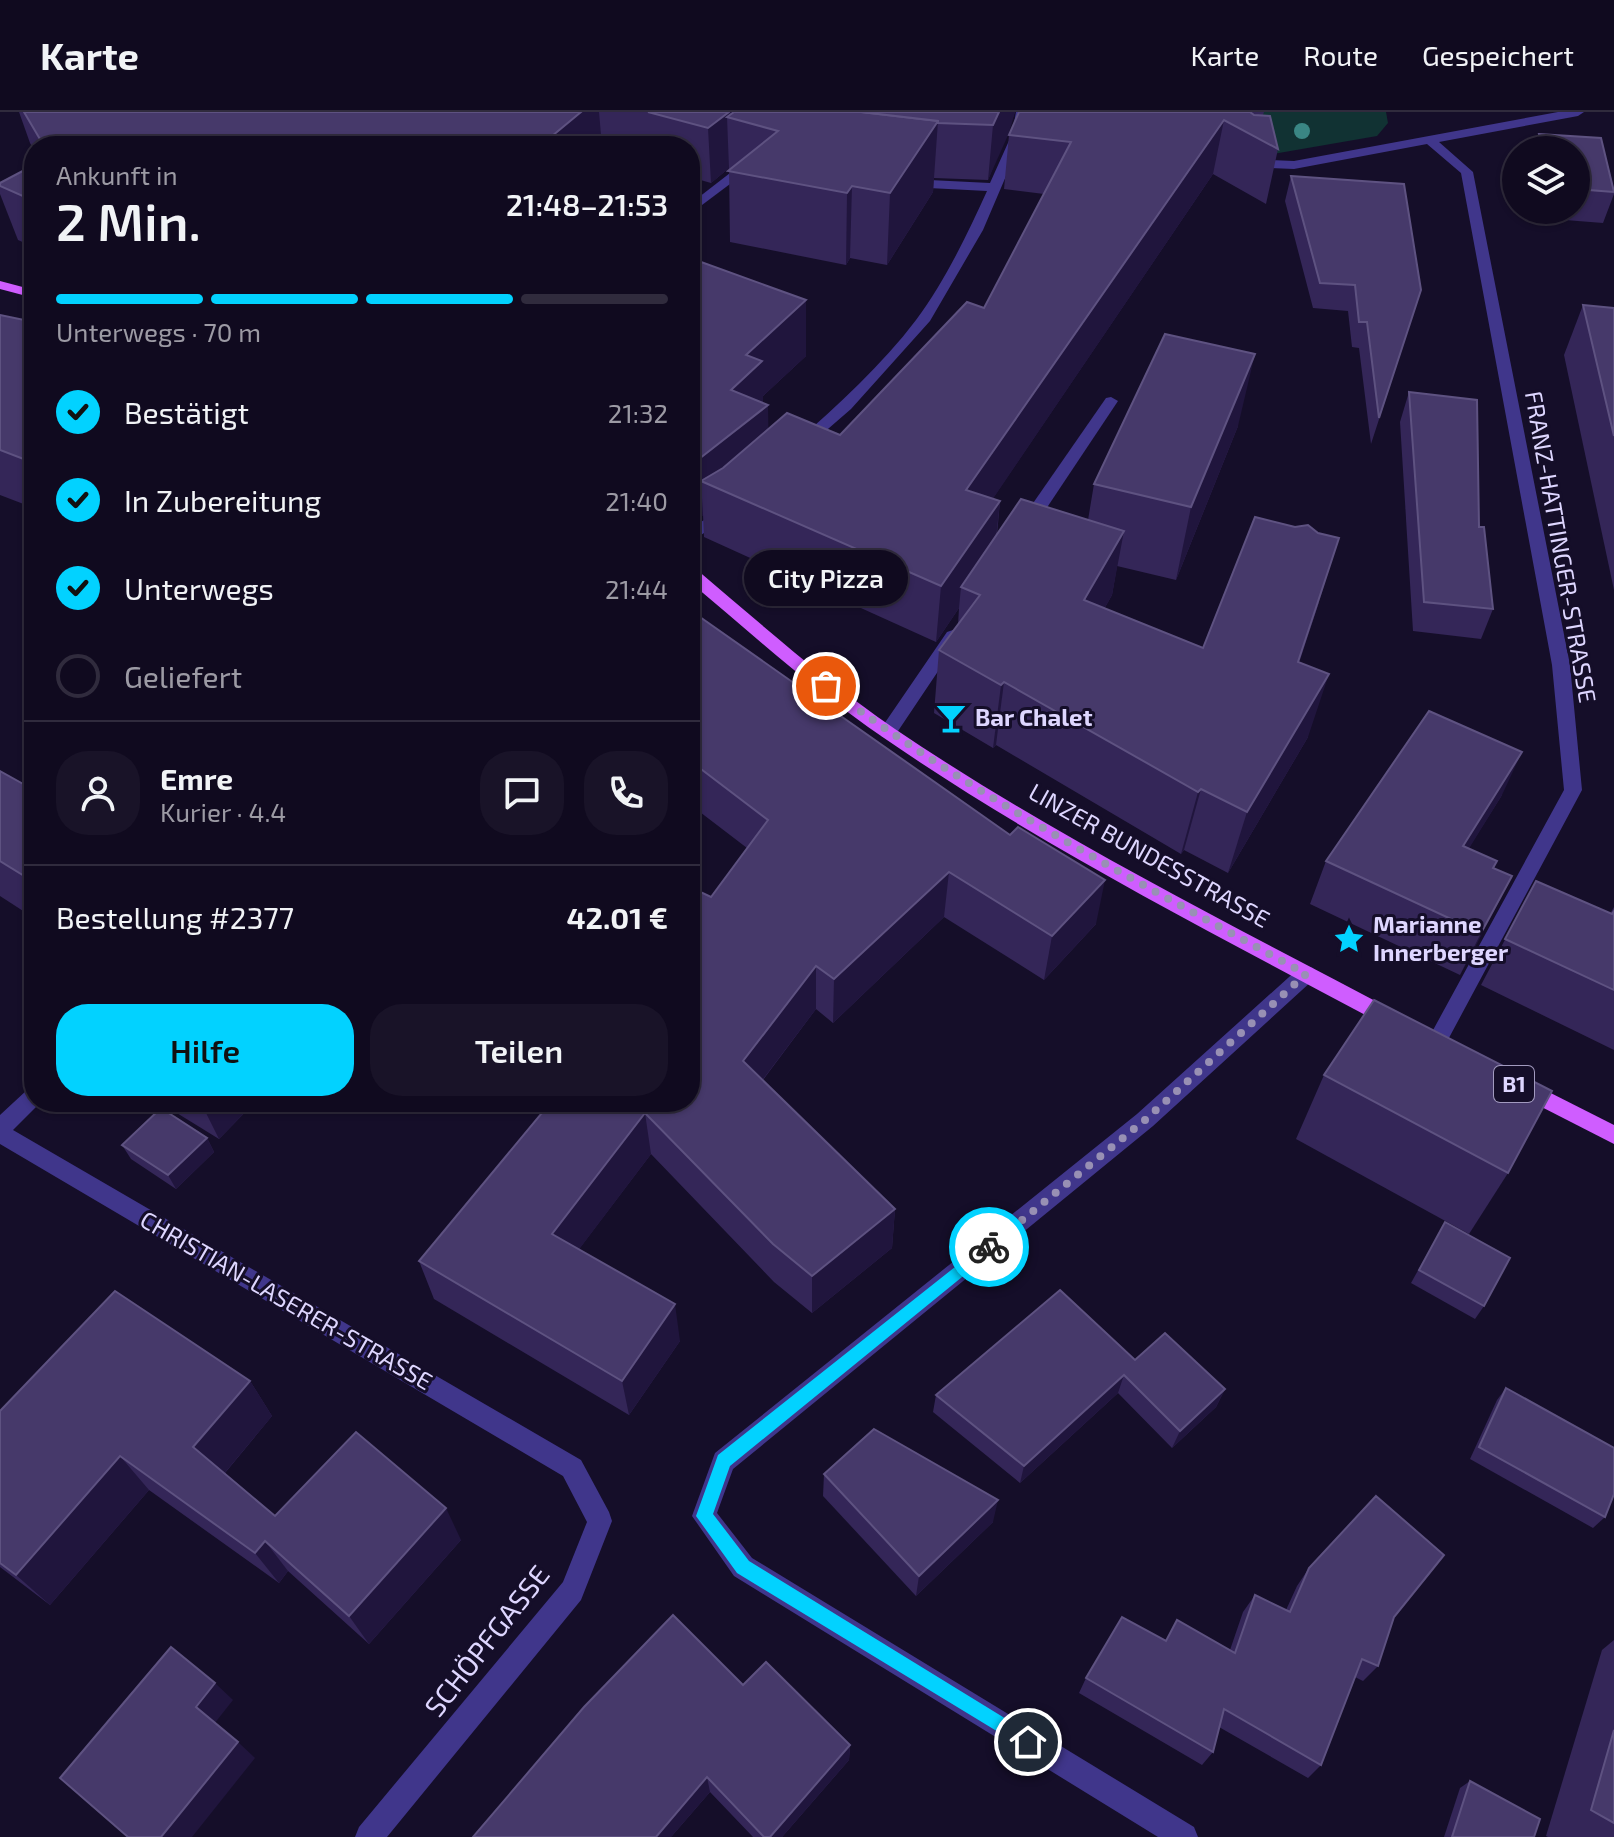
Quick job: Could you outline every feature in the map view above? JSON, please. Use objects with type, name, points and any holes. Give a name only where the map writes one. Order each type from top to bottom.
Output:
[{"type":"main road","points":[[0,285],[24,291]]},
{"type":"main road","name":"LINZER BUNDESSTRASSE","points":[[700,581],[806,670],[888,732],[997,801],[1090,856],[1443,1047]]},
{"type":"main road","name":"B1","points":[[1504,1079],[1614,1135]]},
{"type":"street","points":[[787,457],[846,406],[923,321],[976,230],[1018,134],[1022,112]]},
{"type":"street","points":[[1243,162],[1294,165],[1578,112]]},
{"type":"street","points":[[1018,134],[1035,136]]},
{"type":"street","name":"FRANZ-HATTINGER-STRASSE","points":[[1430,140],[1467,172],[1561,665],[1573,790],[1443,1047]]},
{"type":"street","points":[[700,203],[762,160]]},
{"type":"street","points":[[887,180],[993,187]]},
{"type":"street","points":[[1013,547],[1111,401]]},
{"type":"street","points":[[700,529],[741,498]]},
{"type":"street","points":[[888,732],[959,626]]},
{"type":"street","points":[[1184,1837],[743,1567],[704,1516],[724,1461],[1145,1120],[1306,974]]},
{"type":"street","points":[[0,1131],[24,1106]]},
{"type":"street","name":"CHRISTIAN-LASERER-STRASSE","points":[[0,1131],[572,1468]]},
{"type":"street","name":"SCHÖPFGASSE","points":[[369,1837],[572,1591],[600,1521],[572,1468]]},
{"type":"green space","points":[[1262,112],[1386,112],[1388,123],[1377,136],[1273,154]]},
{"type":"building","points":[[24,112],[581,112],[552,136],[38,136]]},
{"type":"building","points":[[648,112],[729,112],[708,128]]},
{"type":"building","points":[[734,112],[861,112],[938,121],[890,193],[852,186],[847,193],[728,171],[778,131],[727,117]]},
{"type":"building","points":[[861,112],[999,112],[993,125],[938,123]]},
{"type":"building","points":[[1019,112],[1250,112],[1270,116],[1278,149],[1224,120],[966,490],[1000,501],[941,586],[701,481],[723,468],[787,413],[840,435],[967,302],[984,308],[1071,142],[1009,135]]},
{"type":"building","points":[[1590,137],[1601,138],[1614,192],[1590,190]]},
{"type":"building","points":[[24,170],[24,197],[0,186],[0,183]]},
{"type":"building","points":[[1291,176],[1404,184],[1421,290],[1379,418],[1367,322],[1359,322],[1355,285],[1320,283]]},
{"type":"building","points":[[700,262],[806,300],[746,355],[762,361],[731,390],[768,405],[700,458]]},
{"type":"building","points":[[1583,305],[1614,308],[1614,436]]},
{"type":"building","points":[[0,315],[24,320],[24,459],[0,450]]},
{"type":"building","points":[[1165,334],[1255,354],[1191,507],[1094,484]]},
{"type":"building","points":[[1409,392],[1477,400],[1479,527],[1484,527],[1493,609],[1424,602]]},
{"type":"building","points":[[1021,499],[1124,531],[1084,600],[1203,648],[1255,517],[1295,527],[1308,525],[1318,533],[1339,538],[1298,662],[1329,674],[1247,812],[1201,789],[1198,792],[1004,682],[1001,685],[939,650],[980,595],[961,587]]},
{"type":"building","points":[[700,617],[1010,835],[1018,827],[1105,880],[1052,936],[949,872],[834,979],[816,966],[743,1061],[895,1209],[812,1276],[773,1244],[645,1113],[552,1234],[675,1304],[622,1381],[419,1261],[543,1112],[700,1112],[700,892],[711,897],[768,820],[700,768]]},
{"type":"building","points":[[1429,711],[1522,752],[1463,846],[1497,861],[1493,868],[1512,876],[1481,933],[1326,861]]},
{"type":"building","points":[[0,771],[24,784],[24,876],[0,861]]},
{"type":"building","points":[[1536,881],[1612,914],[1614,911],[1614,990],[1505,939]]},
{"type":"building","points":[[1374,1000],[1552,1091],[1508,1173],[1324,1075]]},
{"type":"building","points":[[157,1112],[167,1112],[207,1138],[168,1175],[122,1145]]},
{"type":"building","points":[[1445,1222],[1510,1258],[1484,1306],[1419,1270]]},
{"type":"building","points":[[1060,1290],[1135,1360],[1165,1333],[1225,1389],[1180,1431],[1124,1375],[1024,1466],[936,1395]]},
{"type":"building","points":[[115,1291],[250,1381],[193,1447],[275,1516],[356,1432],[446,1508],[349,1616],[265,1541],[255,1553],[120,1456],[16,1575],[0,1563],[0,1411]]},
{"type":"building","points":[[1506,1388],[1614,1448],[1614,1494],[1605,1517],[1479,1447]]},
{"type":"building","points":[[874,1429],[998,1500],[919,1576],[824,1474]]},
{"type":"building","points":[[1376,1496],[1444,1555],[1394,1617],[1378,1666],[1362,1659],[1321,1765],[1224,1709],[1213,1752],[1086,1678],[1122,1617],[1166,1641],[1177,1620],[1235,1653],[1255,1595],[1290,1612],[1309,1568]]},
{"type":"building","points":[[673,1615],[743,1685],[766,1662],[850,1745],[770,1837],[764,1837],[707,1777],[656,1837],[473,1837],[584,1707]]},
{"type":"building","points":[[171,1647],[215,1683],[196,1707],[238,1742],[161,1837],[128,1837],[60,1778]]},
{"type":"building","points":[[1614,1730],[1614,1823],[1591,1810]]},
{"type":"building","points":[[1470,1781],[1540,1819],[1534,1837],[1452,1837]]},
{"type":"way so far","points":[[826,686],[888,732],[997,801],[1306,974],[1145,1120],[989,1247]]},
{"type":"place","name":"City Pizza","points":[[826,686]]},
{"type":"place","name":"Bar Chalet","points":[[951,718]]},
{"type":"place","name":"Marianne Innerberger","points":[[1349,939]]},
{"type":"route","points":[[989,1247],[724,1461],[704,1516],[743,1567],[1028,1742]]}]
